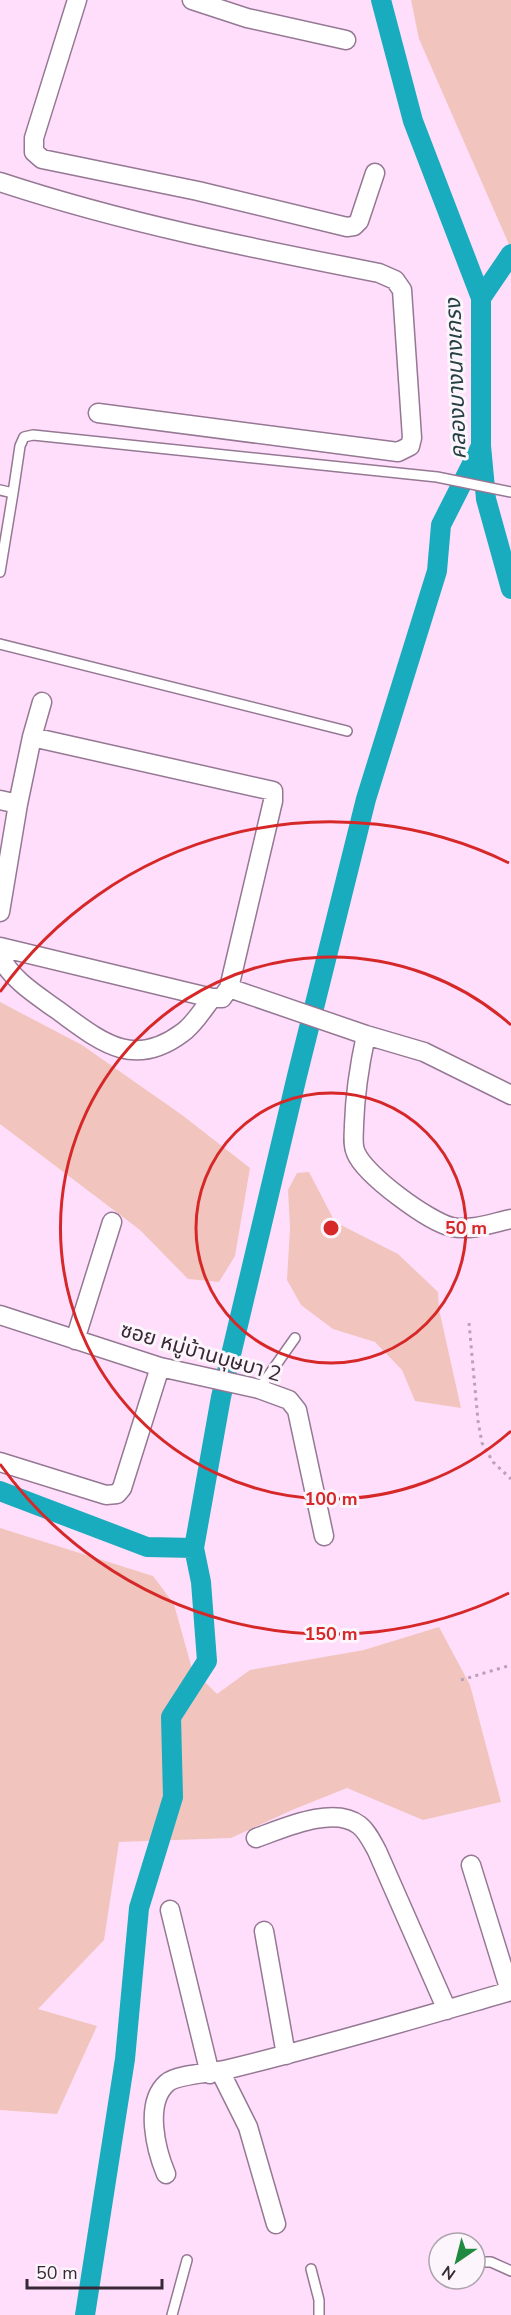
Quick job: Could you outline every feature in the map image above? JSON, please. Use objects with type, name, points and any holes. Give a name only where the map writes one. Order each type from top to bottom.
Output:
[{"type":"street","points":[[77,0],[34,138],[34,152],[42,159],[198,191],[347,227],[354,226],[359,220],[375,173]]},
{"type":"street","points":[[192,0],[247,18],[346,40]]},
{"type":"street","points":[[0,182],[102,214],[239,246],[379,273],[395,280],[402,290],[412,438],[410,446],[398,452],[98,413]]},
{"type":"street","points":[[0,912],[18,804],[42,702]]},
{"type":"street","points":[[0,947],[212,998],[222,998],[229,988],[270,818],[273,792],[32,737]]},
{"type":"street","points":[[0,800],[18,804]]},
{"type":"street","points":[[0,956],[9,970],[27,988],[102,1042],[126,1051],[154,1048],[183,1033],[212,998]]},
{"type":"street","points":[[229,988],[323,1018],[366,1035],[424,1052],[511,1095]]},
{"type":"street","points":[[366,1035],[355,1088],[354,1138],[355,1152],[364,1166],[376,1178],[434,1221],[452,1227],[467,1228],[511,1219]]},
{"type":"street","points":[[75,1340],[112,1222]]},
{"type":"street","name":"ซอย หมู่บ้านบุษบา 2","points":[[0,1315],[160,1366],[259,1389],[289,1400],[297,1410],[324,1536]]},
{"type":"street","points":[[0,1462],[106,1495],[117,1494],[122,1488],[160,1366]]},
{"type":"street","points":[[256,1838],[300,1822],[327,1817],[345,1818],[358,1824],[369,1835],[377,1851],[447,2010]]},
{"type":"street","points":[[166,2174],[158,2154],[154,2118],[157,2098],[169,2081],[286,2055],[511,1991],[471,1865]]},
{"type":"street","points":[[170,1910],[215,2072],[249,2127],[276,2224]]},
{"type":"street","points":[[264,1931],[286,2055]]},
{"type":"lane","points":[[0,572],[20,446],[24,437],[33,435],[437,477],[511,492]]},
{"type":"lane","points":[[0,490],[13,493]]},
{"type":"lane","points":[[0,644],[347,731]]},
{"type":"lane","points":[[259,1389],[295,1338]]},
{"type":"lane","points":[[172,2315],[188,2260]]},
{"type":"lane","points":[[487,2262],[511,2271]]},
{"type":"lane","points":[[311,2269],[319,2300],[319,2315]]},
{"type":"path","points":[[469,1323],[482,1443],[494,1462],[510,1476]]},
{"type":"path","points":[[460,1680],[511,1665]]},
{"type":"shaded area","points":[[411,0],[511,0],[511,249],[419,39]]},
{"type":"shaded area","points":[[0,1002],[82,1045],[182,1115],[250,1168],[235,1256],[219,1282],[188,1279],[140,1230],[0,1124]]},
{"type":"shaded area","points":[[309,1172],[335,1222],[398,1254],[438,1292],[439,1309],[461,1408],[415,1401],[402,1370],[375,1342],[333,1329],[301,1305],[287,1280],[290,1228],[288,1190],[297,1173]]},
{"type":"shaded area","points":[[0,1528],[153,1576],[174,1604],[192,1669],[217,1694],[250,1670],[364,1650],[439,1627],[470,1685],[501,1802],[423,1820],[347,1788],[231,1838],[119,1842],[104,1940],[38,2009],[97,2026],[57,2114],[0,2110]]},
{"type":"waterway","name":"คลองบางนางเกรง","points":[[381,0],[413,121],[481,298],[481,446],[486,499],[511,589]]},
{"type":"waterway","points":[[481,298],[511,254]]},
{"type":"waterway","points":[[85,2315],[125,2059],[139,1908],[173,1797],[171,1717],[207,1661],[201,1582],[194,1548],[221,1397],[366,799],[437,571],[441,525],[481,446]]},
{"type":"waterway","points":[[0,1491],[147,1547],[194,1548]]}]
